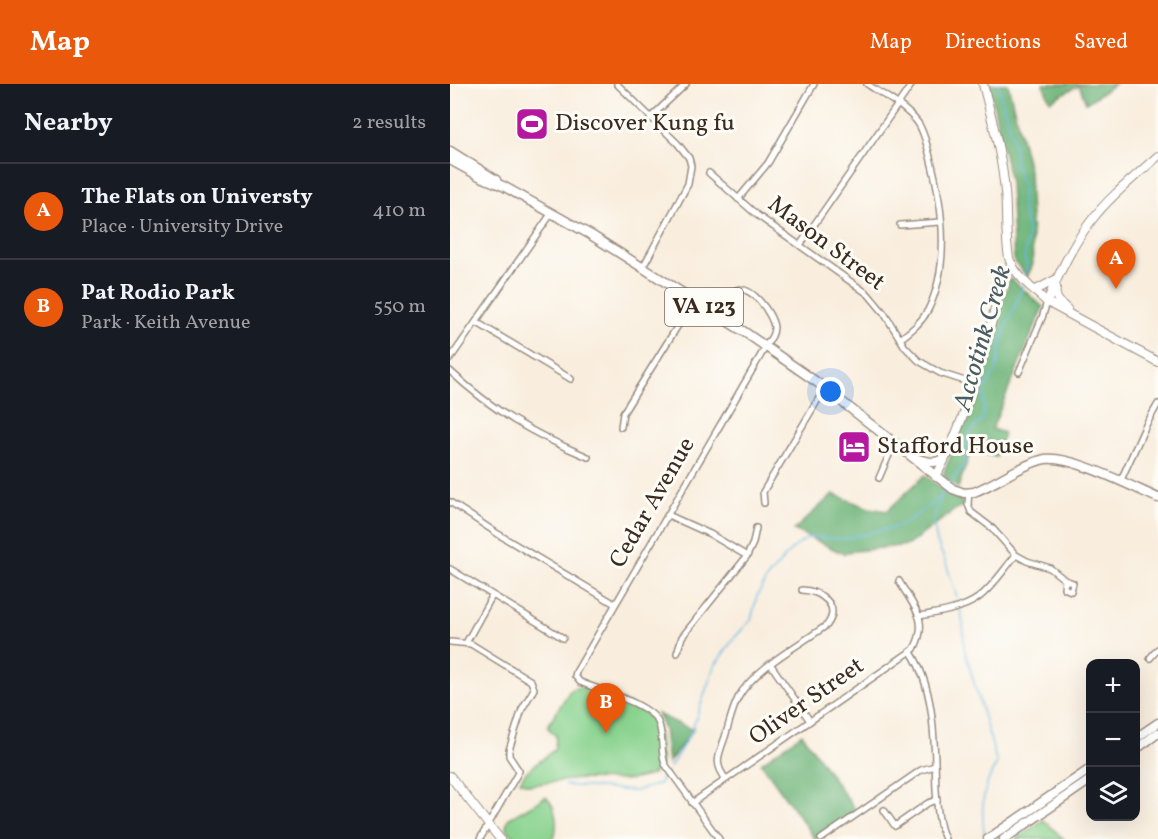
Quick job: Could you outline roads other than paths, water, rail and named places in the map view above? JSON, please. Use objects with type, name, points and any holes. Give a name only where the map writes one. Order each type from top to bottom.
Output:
[{"type":"main road","name":"VA 123","points":[[450,151],[503,186],[643,267],[766,346],[825,388],[939,479],[953,489],[969,492]]},
{"type":"main road","name":"VA 123","points":[[450,160],[503,186]]},
{"type":"main road","points":[[906,453],[931,462],[941,461],[948,454]]},
{"type":"main road","points":[[969,492],[981,489],[1034,462],[1048,458],[1067,460],[1158,498]]},
{"type":"main road","points":[[1140,735],[1158,723]]},
{"type":"main road","points":[[1140,746],[1158,733]]},
{"type":"main road","points":[[988,839],[1086,780]]},
{"type":"main road","points":[[1004,839],[1086,780]]},
{"type":"street","points":[[617,84],[686,153],[692,170],[687,187],[643,267]]},
{"type":"street","points":[[650,118],[686,84]]},
{"type":"street","points":[[738,199],[768,162],[814,84]]},
{"type":"street","points":[[867,84],[911,115],[923,134],[936,181],[941,264],[933,297],[921,321],[900,339]]},
{"type":"street","points":[[800,245],[912,84]]},
{"type":"street","points":[[983,84],[1002,165],[1008,220],[1008,255],[1012,264],[1047,302],[1158,362]]},
{"type":"street","points":[[1019,372],[1068,256],[1092,219],[1158,156]]},
{"type":"street","name":"Mason Street","points":[[709,173],[757,215],[868,294],[884,313],[912,355],[927,366],[974,384]]},
{"type":"street","points":[[450,359],[551,214]]},
{"type":"street","points":[[900,225],[940,222]]},
{"type":"street","points":[[939,479],[974,384],[1003,280],[1012,264]]},
{"type":"street","points":[[1033,289],[1057,279]]},
{"type":"street","points":[[1057,279],[1055,293],[1057,300],[1077,317]]},
{"type":"street","name":"Cedar Avenue","points":[[692,803],[663,759],[660,728],[654,716],[642,708],[580,682],[576,678],[576,672],[772,336],[774,325],[764,304],[742,289],[735,291],[716,314]]},
{"type":"street","points":[[621,427],[622,413],[694,300]]},
{"type":"street","points":[[476,322],[571,379]]},
{"type":"street","points":[[450,371],[483,400],[510,419],[545,439],[588,457]]},
{"type":"street","points":[[764,503],[763,492],[825,388]]},
{"type":"street","points":[[1120,482],[1158,404]]},
{"type":"street","points":[[879,478],[896,445]]},
{"type":"street","points":[[969,492],[968,504],[974,515],[992,528],[1016,555],[1050,568],[1065,580]]},
{"type":"street","points":[[450,502],[498,534],[615,604]]},
{"type":"street","points":[[668,515],[710,534],[747,556]]},
{"type":"street","points":[[677,652],[682,638],[747,556],[756,528]]},
{"type":"street","points":[[920,616],[955,607],[983,594],[1016,555]]},
{"type":"street","points":[[450,569],[563,638]]},
{"type":"street","points":[[899,581],[920,616],[920,636],[911,652],[923,679],[930,705],[937,800],[941,830],[945,839]]},
{"type":"street","points":[[726,779],[717,763],[735,704],[751,681],[827,625],[832,617],[832,607],[824,598],[811,591],[802,590]]},
{"type":"street","points":[[466,643],[492,596]]},
{"type":"street","points":[[450,642],[466,643],[506,665],[534,685],[522,709],[509,750],[508,756],[518,769],[516,776],[480,839]]},
{"type":"street","points":[[1150,658],[1158,649]]},
{"type":"street","name":"Oliver Street","points":[[692,803],[911,652]]},
{"type":"street","points":[[771,665],[810,721]]},
{"type":"street","points":[[821,839],[921,771],[935,766]]},
{"type":"street","points":[[450,776],[500,839]]},
{"type":"street","points":[[884,810],[895,826],[928,803],[937,800]]},
{"type":"street","points":[[692,803],[718,839]]},
{"type":"waterway","name":"Accotink Creek","points":[[998,84],[1014,145],[1016,168],[1023,184],[1022,207],[1028,235],[1024,259],[1027,265],[1025,276]]},
{"type":"waterway","name":"Accotink Creek","points":[[950,484],[965,464],[967,441],[984,413],[984,390],[996,371],[1005,328],[1023,284]]},
{"type":"waterway","name":"Accotink Creek","points":[[947,488],[941,496],[933,520],[937,542],[959,604]]},
{"type":"waterway","points":[[670,767],[692,730],[714,667],[734,638],[751,620],[757,596],[767,578],[792,549],[809,537],[843,539],[896,527],[911,519],[940,497]]},
{"type":"waterway","name":"Accotink Creek","points":[[960,609],[964,647],[997,763],[988,780],[984,797],[984,833]]},
{"type":"waterway","points":[[565,785],[635,791],[659,784],[667,772]]},
{"type":"place","name":"Discover Kung fu","points":[[532,124]]},
{"type":"place","name":"The Flats on Universty","points":[[1116,289]]},
{"type":"place","name":"Stafford House","points":[[854,447]]},
{"type":"place","name":"Pat Rodio Park","points":[[606,733]]}]
